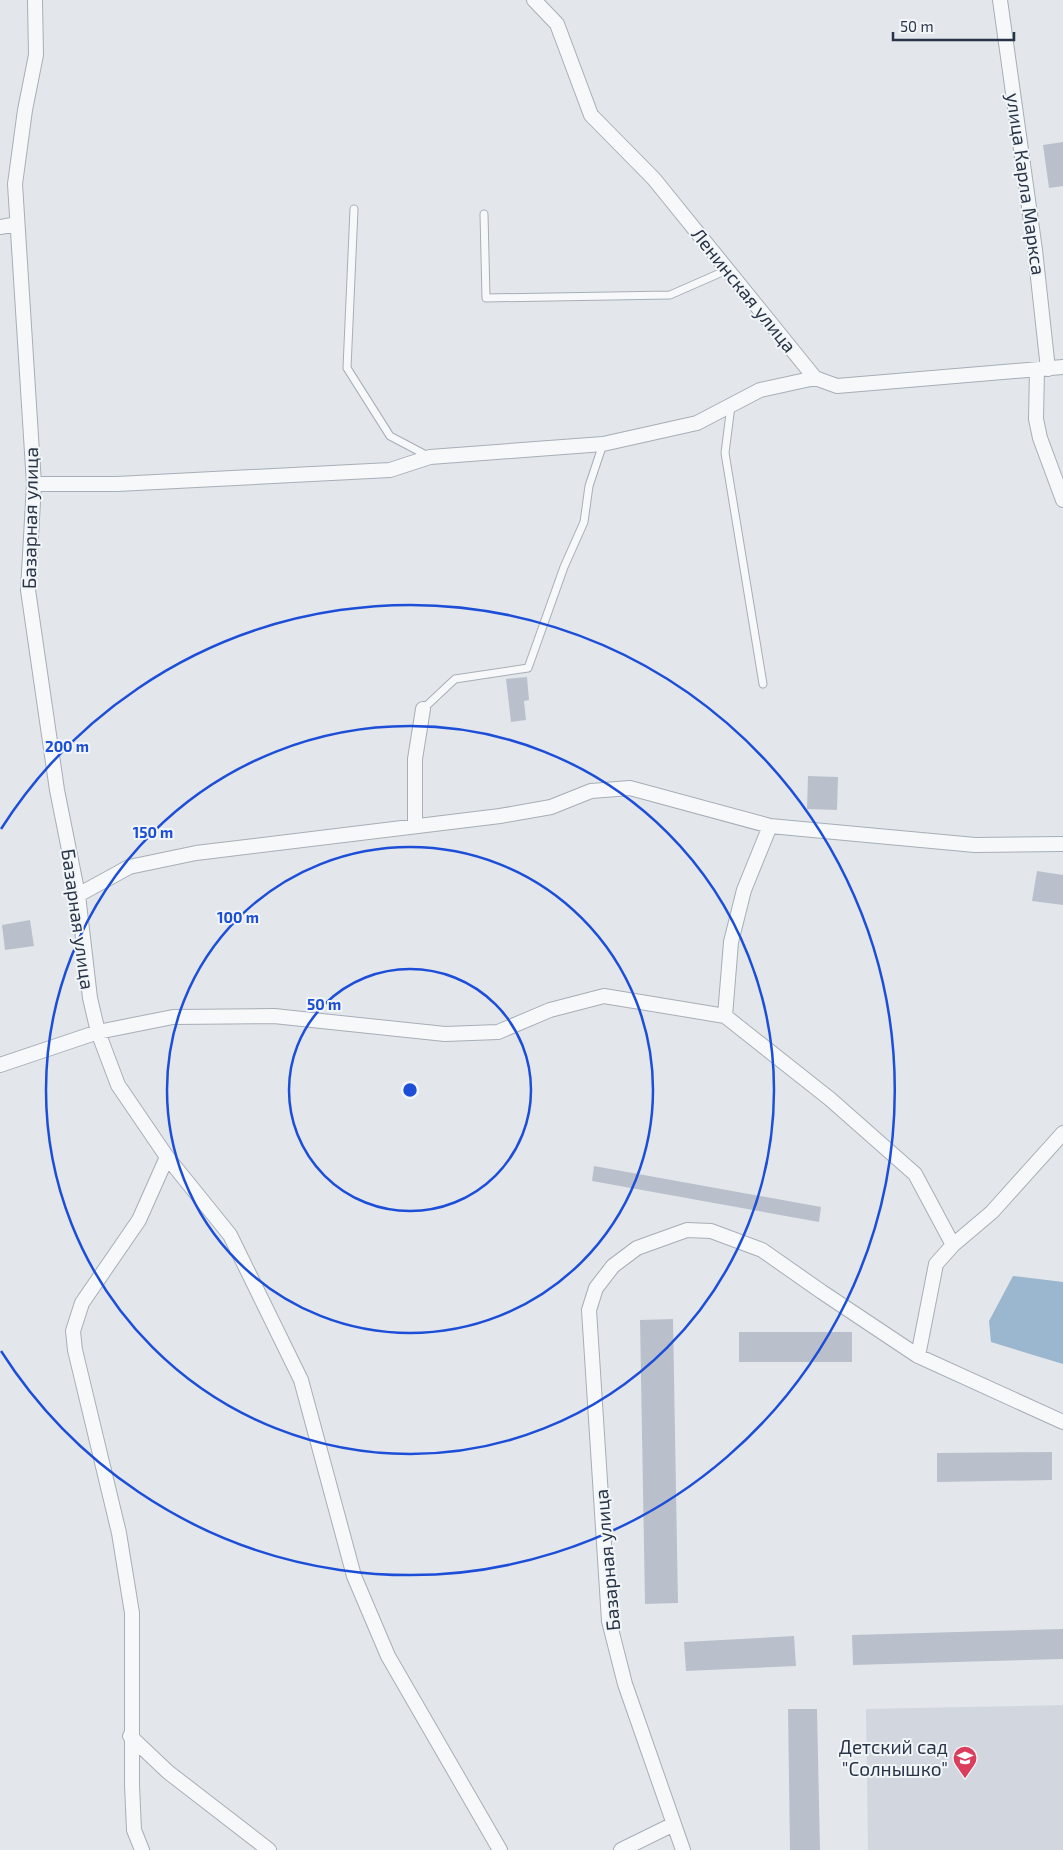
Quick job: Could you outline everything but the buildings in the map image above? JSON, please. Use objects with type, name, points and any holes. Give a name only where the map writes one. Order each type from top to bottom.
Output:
[{"type":"street","name":"Базарная улица","points":[[35,0],[36,55],[15,184],[34,484],[28,590],[57,790],[78,895],[90,998],[98,1032],[118,1085],[166,1157],[230,1235],[301,1380],[354,1576],[388,1656],[500,1850]]},
{"type":"street","name":"Ленинская улица","points":[[534,0],[557,24],[591,115],[654,179],[815,378]]},
{"type":"street","name":"улица Карла Маркса","points":[[1000,0],[1035,250],[1043,369],[1036,419],[1040,438],[1063,500]]},
{"type":"street","points":[[0,227],[17,224]]},
{"type":"street","points":[[34,484],[117,484],[390,470],[430,458],[602,444],[697,423],[760,390],[815,378],[837,386],[1063,367]]},
{"type":"street","points":[[416,826],[416,759],[423,709]]},
{"type":"street","points":[[78,895],[129,867],[186,855],[534,810],[551,807],[591,792],[630,788],[770,826],[975,845],[1063,844]]},
{"type":"street","points":[[725,1016],[731,942],[744,890],[770,826]]},
{"type":"street","points":[[0,1065],[98,1032],[173,1016],[274,1016],[445,1034],[498,1032],[550,1010],[604,996],[725,1016],[830,1099],[915,1174],[953,1245]]},
{"type":"street","points":[[918,1356],[936,1264],[953,1245],[992,1212],[1063,1133]]},
{"type":"street","points":[[142,1850],[134,1830],[130,1736],[132,1613],[119,1533],[75,1350],[73,1331],[82,1303],[139,1220],[166,1157]]},
{"type":"street","name":"Базарная улица","points":[[683,1850],[625,1684],[609,1621],[589,1310],[596,1288],[613,1266],[637,1248],[687,1230],[711,1231],[762,1250],[918,1356],[1063,1422]]},
{"type":"street","points":[[130,1736],[168,1772],[269,1850]]},
{"type":"street","points":[[621,1850],[674,1824]]},
{"type":"lane","points":[[354,209],[347,368],[390,436],[430,458]]},
{"type":"lane","points":[[484,214],[486,298],[670,295],[727,270]]},
{"type":"lane","points":[[732,405],[725,453],[763,684]]},
{"type":"lane","points":[[423,709],[455,679],[528,668],[564,567],[584,522],[589,486],[602,444]]},
{"type":"shaded area","name":"Детский сад \"Солнышко\"","points":[[1063,1705],[1063,1850],[868,1850],[866,1709]]},
{"type":"water","points":[[1013,1276],[1063,1282],[1063,1364],[991,1342],[989,1321]]},
{"type":"place","name":"Детский сад \"Солнышко\"","points":[[965,1779]]}]
